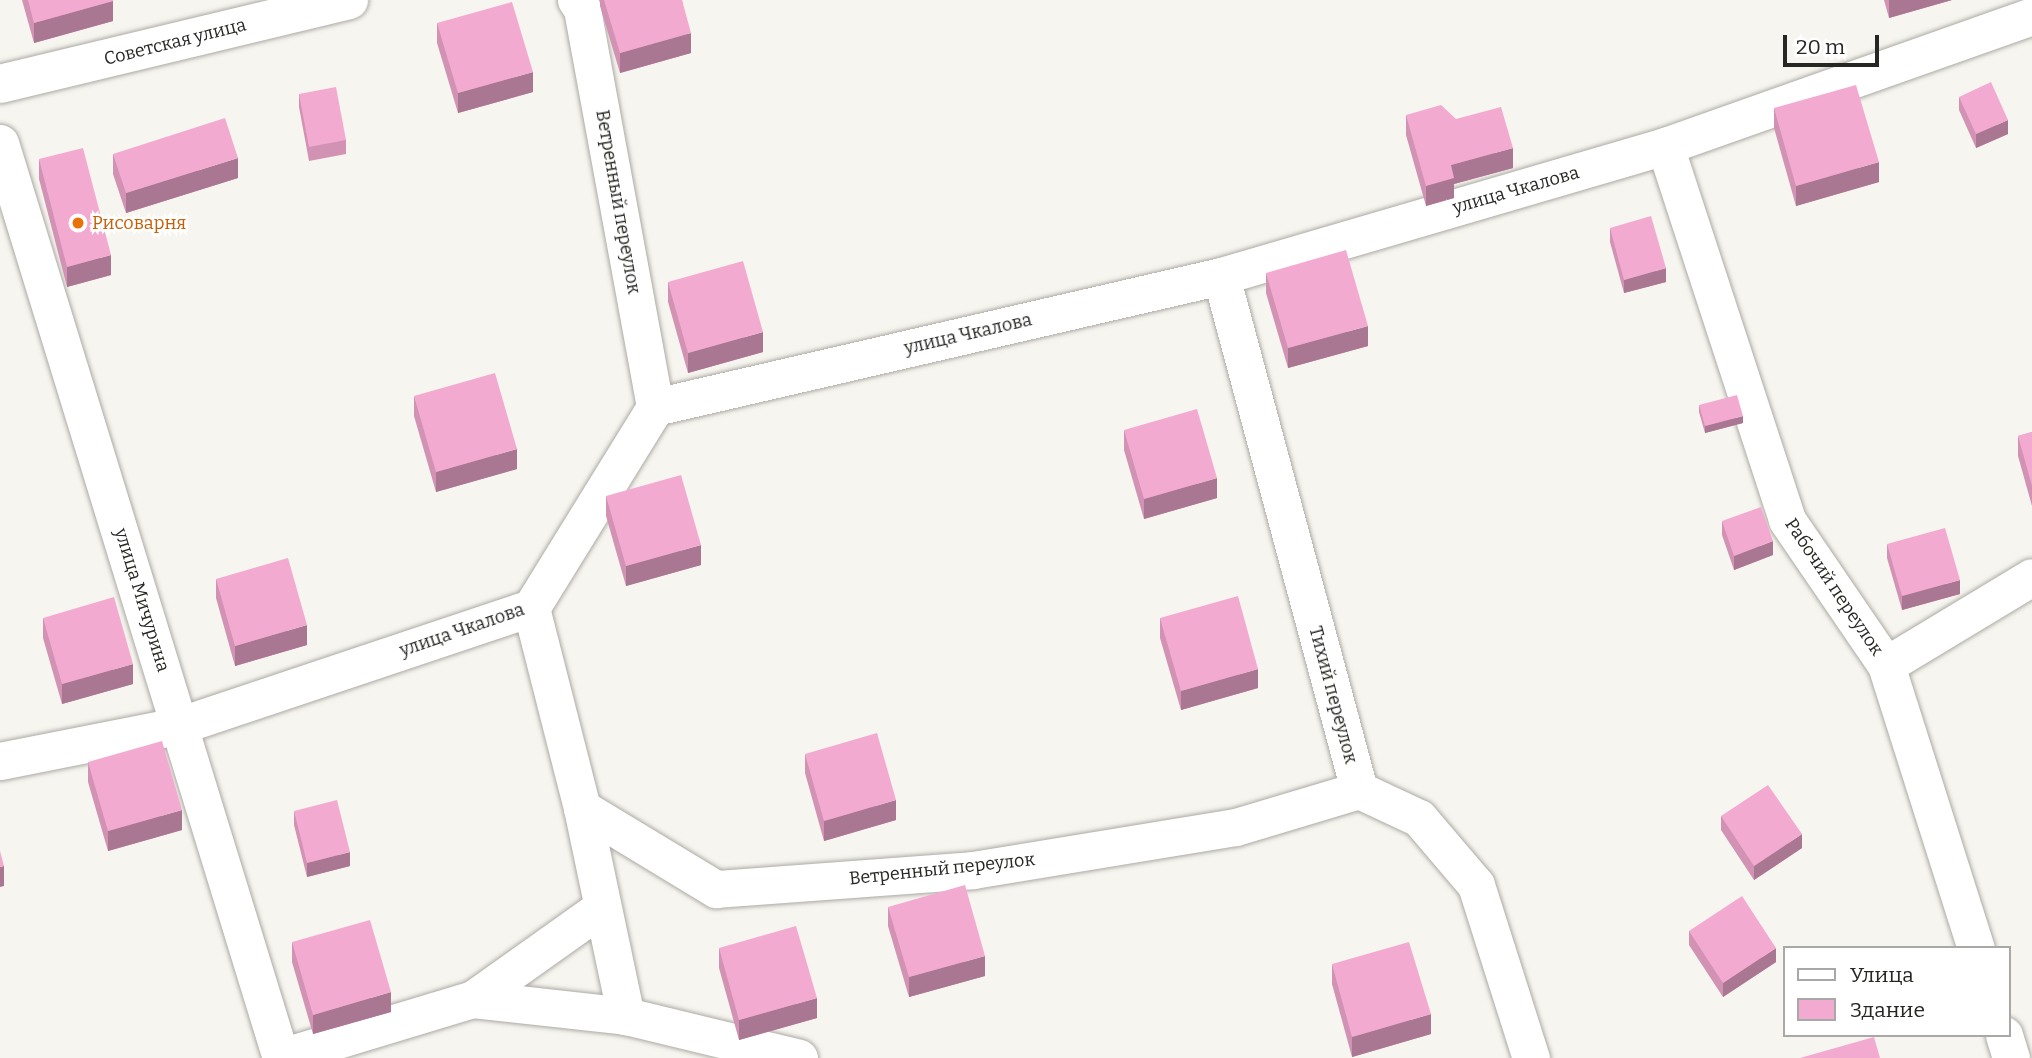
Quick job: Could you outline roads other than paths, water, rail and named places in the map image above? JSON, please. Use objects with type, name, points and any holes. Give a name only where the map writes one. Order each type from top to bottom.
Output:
[{"type":"main road","name":"Советская улица","points":[[0,85],[349,0]]},
{"type":"street","name":"Ветренный переулок","points":[[576,0],[582,9],[655,407]]},
{"type":"street","name":"улица Чкалова","points":[[0,761],[181,725],[531,608],[655,407],[1221,275],[1665,146],[2032,16]]},
{"type":"street","name":"улица Мичурина","points":[[0,143],[181,725],[281,1058]]},
{"type":"street","name":"Рабочий переулок","points":[[1665,146],[1787,520],[1886,665],[1975,946]]},
{"type":"street","name":"Тихий переулок","points":[[1221,275],[1359,790]]},
{"type":"street","points":[[1886,665],[2032,577]]},
{"type":"street","points":[[531,608],[582,808],[601,908],[626,1016]]},
{"type":"street","name":"Ветренный переулок","points":[[582,808],[716,890],[973,870],[1236,827],[1359,790]]},
{"type":"street","points":[[1359,790],[1419,818],[1476,885],[1531,1058]]},
{"type":"street","points":[[281,1058],[474,999],[601,908]]},
{"type":"street","points":[[474,999],[626,1016],[799,1058]]},
{"type":"street","points":[[2005,1037],[2011,1058]]},
{"type":"place","name":"Рисоварня","points":[[78,223]]}]
